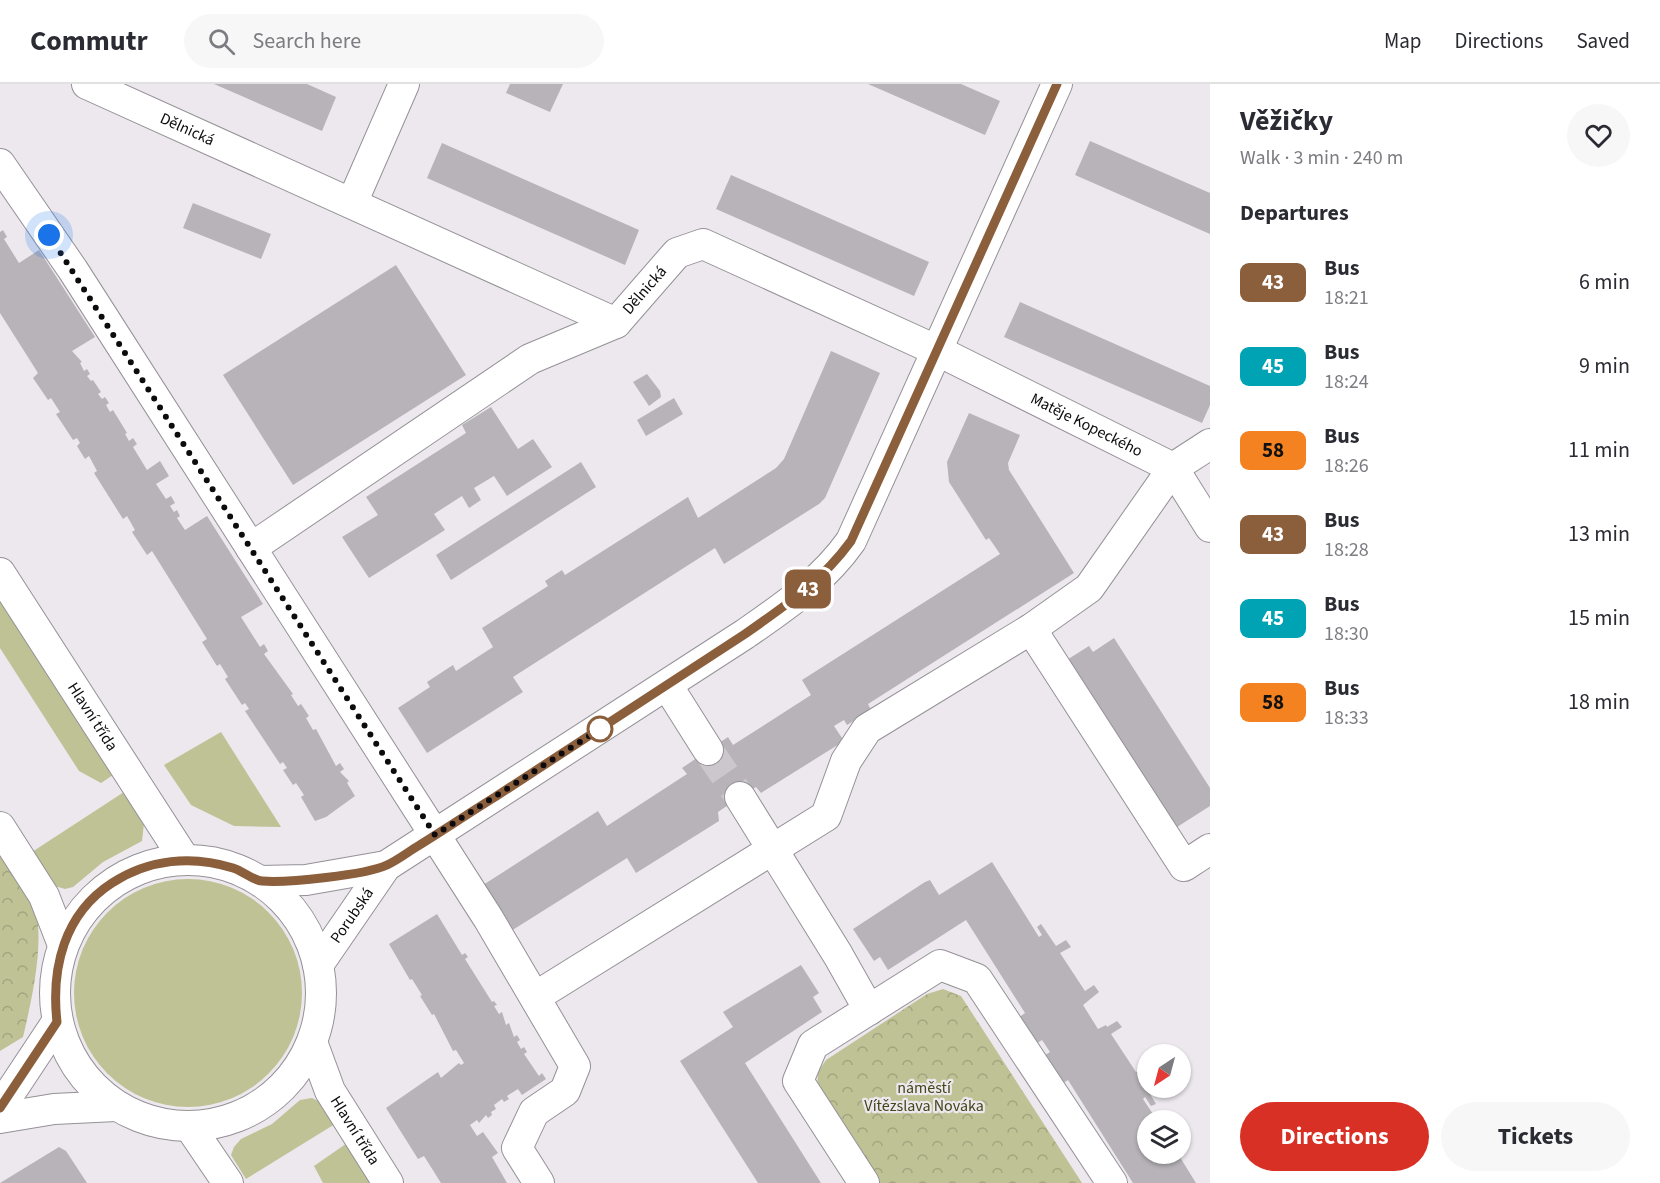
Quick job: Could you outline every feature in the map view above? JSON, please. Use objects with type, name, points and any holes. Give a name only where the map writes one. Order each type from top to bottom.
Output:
[{"type":"street","name":"Dělnická","points":[[87,84],[616,323],[678,253],[703,244],[938,351]]},
{"type":"street","points":[[352,203],[404,84]]},
{"type":"street","name":"Porubská","points":[[260,881],[306,880],[386,866],[667,685],[803,594],[837,561],[851,541],[1057,84]]},
{"type":"street","points":[[0,164],[73,270],[435,835],[575,1066],[565,1091],[534,1112],[517,1148],[539,1183]]},
{"type":"street","points":[[251,548],[530,359],[616,323]]},
{"type":"street","name":"Matěje Kopeckého","points":[[938,351],[1173,468]]},
{"type":"street","points":[[535,997],[826,816],[846,762],[867,729],[1031,629],[1089,588],[1173,468],[1210,444]]},
{"type":"street","points":[[1173,468],[1210,527]]},
{"type":"street","name":"Hlavní třída","points":[[0,573],[185,860]]},
{"type":"street","points":[[1031,629],[1184,866],[1210,849]]},
{"type":"street","points":[[667,685],[708,750]]},
{"type":"street","points":[[740,797],[868,1010]]},
{"type":"street","points":[[0,827],[44,896],[63,945]]},
{"type":"street","points":[[185,860],[211,862],[236,869],[260,881],[280,897],[298,917],[310,940],[318,965],[322,991],[320,1017],[312,1042],[300,1066],[284,1086],[264,1103],[242,1116],[217,1124],[190,1127],[164,1125],[139,1118],[116,1106],[95,1090],[78,1070],[65,1047],[57,1022],[54,996],[56,970],[63,945],[80,914],[111,884],[134,871],[158,863],[185,860]]},
{"type":"street","name":"Porubská","points":[[318,965],[386,866]]},
{"type":"street","points":[[864,1183],[798,1082],[813,1045],[940,965],[977,979],[1112,1183]]},
{"type":"street","points":[[0,1108],[57,1022]]},
{"type":"street","name":"Hlavní třída","points":[[312,1042],[330,1091],[388,1183]]},
{"type":"street","points":[[0,1118],[54,1109],[116,1106]]},
{"type":"street","points":[[190,1127],[228,1183]]},
{"type":"green space","points":[[0,597],[113,775],[101,783],[79,771],[0,648]]},
{"type":"green space","points":[[221,732],[281,827],[234,826],[191,805],[164,765]]},
{"type":"green space","points":[[124,792],[144,823],[142,841],[103,862],[73,887],[65,889],[55,886],[32,852]]},
{"type":"green space","points":[[0,851],[33,903],[37,917],[38,950],[23,1037],[0,1051]]},
{"type":"green space","points":[[177,879],[199,879],[232,887],[269,912],[294,949],[302,982],[300,1015],[294,1037],[269,1074],[232,1099],[199,1107],[177,1107],[144,1099],[107,1074],[82,1037],[74,1004],[74,982],[82,949],[107,912],[144,887]]},
{"type":"green space","name":"náměstí Vítězslava Nováka","points":[[943,989],[961,996],[1082,1183],[875,1183],[817,1088],[818,1072],[826,1060],[927,994]]},
{"type":"green space","points":[[312,1098],[322,1103],[335,1124],[246,1179],[231,1155],[234,1147],[241,1139],[272,1124],[300,1100]]},
{"type":"green space","points":[[350,1141],[376,1183],[323,1183],[314,1166]]},
{"type":"building","points":[[214,84],[307,84],[336,97],[322,131]]},
{"type":"building","points":[[510,84],[563,84],[550,112],[506,93]]},
{"type":"building","points":[[868,84],[961,84],[1000,101],[985,135]]},
{"type":"building","points":[[1090,141],[1210,193],[1210,234],[1075,175]]},
{"type":"building","points":[[442,143],[639,230],[625,265],[427,178]]},
{"type":"building","points":[[731,175],[929,262],[914,296],[716,209]]},
{"type":"building","points":[[193,203],[271,234],[261,259],[183,228]]},
{"type":"building","points":[[3,230],[7,237],[4,239],[19,263],[39,250],[95,337],[72,351],[82,362],[80,363],[84,371],[87,369],[90,374],[87,376],[91,381],[93,380],[101,392],[98,394],[102,399],[105,397],[109,403],[106,405],[110,412],[113,410],[127,433],[125,434],[129,441],[133,438],[137,444],[133,447],[147,470],[160,461],[169,476],[156,484],[166,499],[171,496],[175,503],[170,506],[174,512],[177,510],[180,516],[177,518],[185,530],[207,516],[263,604],[241,617],[260,647],[264,644],[268,651],[264,654],[293,694],[291,695],[298,706],[301,704],[309,716],[306,718],[313,730],[316,729],[336,766],[340,763],[344,769],[340,772],[349,781],[347,783],[355,796],[326,817],[315,821],[301,797],[304,795],[296,783],[293,785],[283,770],[287,768],[283,762],[280,764],[245,711],[249,709],[245,703],[242,705],[225,679],[228,677],[220,664],[217,666],[202,642],[207,639],[152,551],[147,555],[132,532],[135,530],[127,516],[123,519],[94,473],[97,471],[89,456],[85,459],[77,446],[80,443],[77,438],[73,440],[56,414],[60,412],[51,398],[48,400],[33,378],[38,373],[0,313],[0,232]]},
{"type":"building","points":[[396,265],[466,375],[293,485],[223,375]]},
{"type":"building","points":[[1020,302],[1210,386],[1210,405],[1202,423],[1004,337]]},
{"type":"building","points":[[831,351],[880,373],[825,498],[819,504],[724,564],[715,548],[513,677],[523,692],[427,753],[398,708],[430,687],[427,682],[453,665],[456,671],[493,647],[482,628],[548,586],[545,581],[562,570],[565,575],[688,497],[698,518],[776,468],[784,459]]},
{"type":"building","points":[[647,374],[660,391],[661,397],[649,406],[633,382]]},
{"type":"building","points":[[674,398],[683,414],[646,436],[637,420]]},
{"type":"building","points":[[491,407],[518,449],[533,439],[552,467],[507,496],[494,476],[474,488],[481,500],[469,508],[462,496],[434,514],[445,530],[369,578],[342,537],[378,515],[366,497],[466,433],[462,425]]},
{"type":"building","points":[[969,413],[1020,435],[1008,463],[1009,470],[1074,573],[868,704],[871,710],[847,725],[844,720],[834,726],[844,741],[761,793],[756,787],[740,797],[718,812],[719,821],[636,873],[627,858],[511,931],[483,885],[598,811],[607,826],[687,774],[682,768],[728,737],[733,745],[811,695],[802,680],[1000,554],[989,538],[986,540],[949,482],[947,462]]},
{"type":"building","points":[[581,462],[596,487],[451,580],[436,555]]},
{"type":"building","points":[[1114,638],[1210,788],[1210,806],[1174,829],[1062,663],[1089,646],[1093,652]]},
{"type":"building","points":[[992,862],[1039,937],[1042,935],[1037,927],[1041,924],[1056,946],[1066,940],[1071,947],[1060,953],[1085,991],[1094,985],[1099,992],[1083,1005],[1098,1029],[1117,1021],[1122,1027],[1111,1034],[1137,1072],[1137,1098],[1144,1098],[1150,1110],[1137,1110],[1137,1164],[1184,1164],[1196,1183],[1133,1183],[1068,1080],[1060,1085],[1042,1057],[1050,1052],[1042,1040],[1036,1044],[1018,1018],[1025,1013],[966,920],[888,970],[880,957],[874,961],[853,929],[930,880],[939,895]]},
{"type":"building","points":[[437,914],[462,955],[465,953],[468,957],[465,959],[492,1002],[494,1001],[497,1005],[494,1006],[499,1014],[502,1012],[506,1025],[509,1023],[514,1037],[517,1035],[520,1040],[517,1042],[521,1049],[524,1047],[527,1052],[524,1054],[539,1076],[542,1073],[546,1079],[522,1095],[518,1089],[507,1096],[509,1099],[504,1102],[502,1099],[494,1105],[496,1109],[488,1118],[486,1115],[479,1123],[477,1120],[470,1125],[477,1136],[483,1132],[498,1153],[492,1157],[507,1183],[441,1183],[424,1156],[418,1159],[386,1108],[438,1072],[441,1078],[459,1063],[461,1065],[464,1063],[456,1050],[453,1051],[434,1014],[432,1015],[420,996],[422,995],[412,979],[410,980],[389,944]]},
{"type":"building","points":[[801,965],[819,993],[813,997],[822,1012],[745,1063],[821,1183],[758,1183],[680,1061],[733,1027],[723,1012]]},
{"type":"building","points":[[1146,1098],[1152,1098],[1156,1104],[1151,1106]]},
{"type":"building","points":[[59,1147],[66,1151],[87,1183],[0,1183]]},
{"type":"tunnel","points":[[708,750],[740,797]]},
{"type":"bus line","name":"43","points":[[0,1108],[57,1022],[54,996],[56,970],[63,945],[75,921],[91,901],[111,884],[134,871],[158,863],[185,860],[211,862],[236,869],[260,881],[306,880],[386,866],[745,634],[803,594],[837,561],[851,541],[959,306],[1057,84]]},
{"type":"route","points":[[49,235],[435,835],[600,729]]}]
